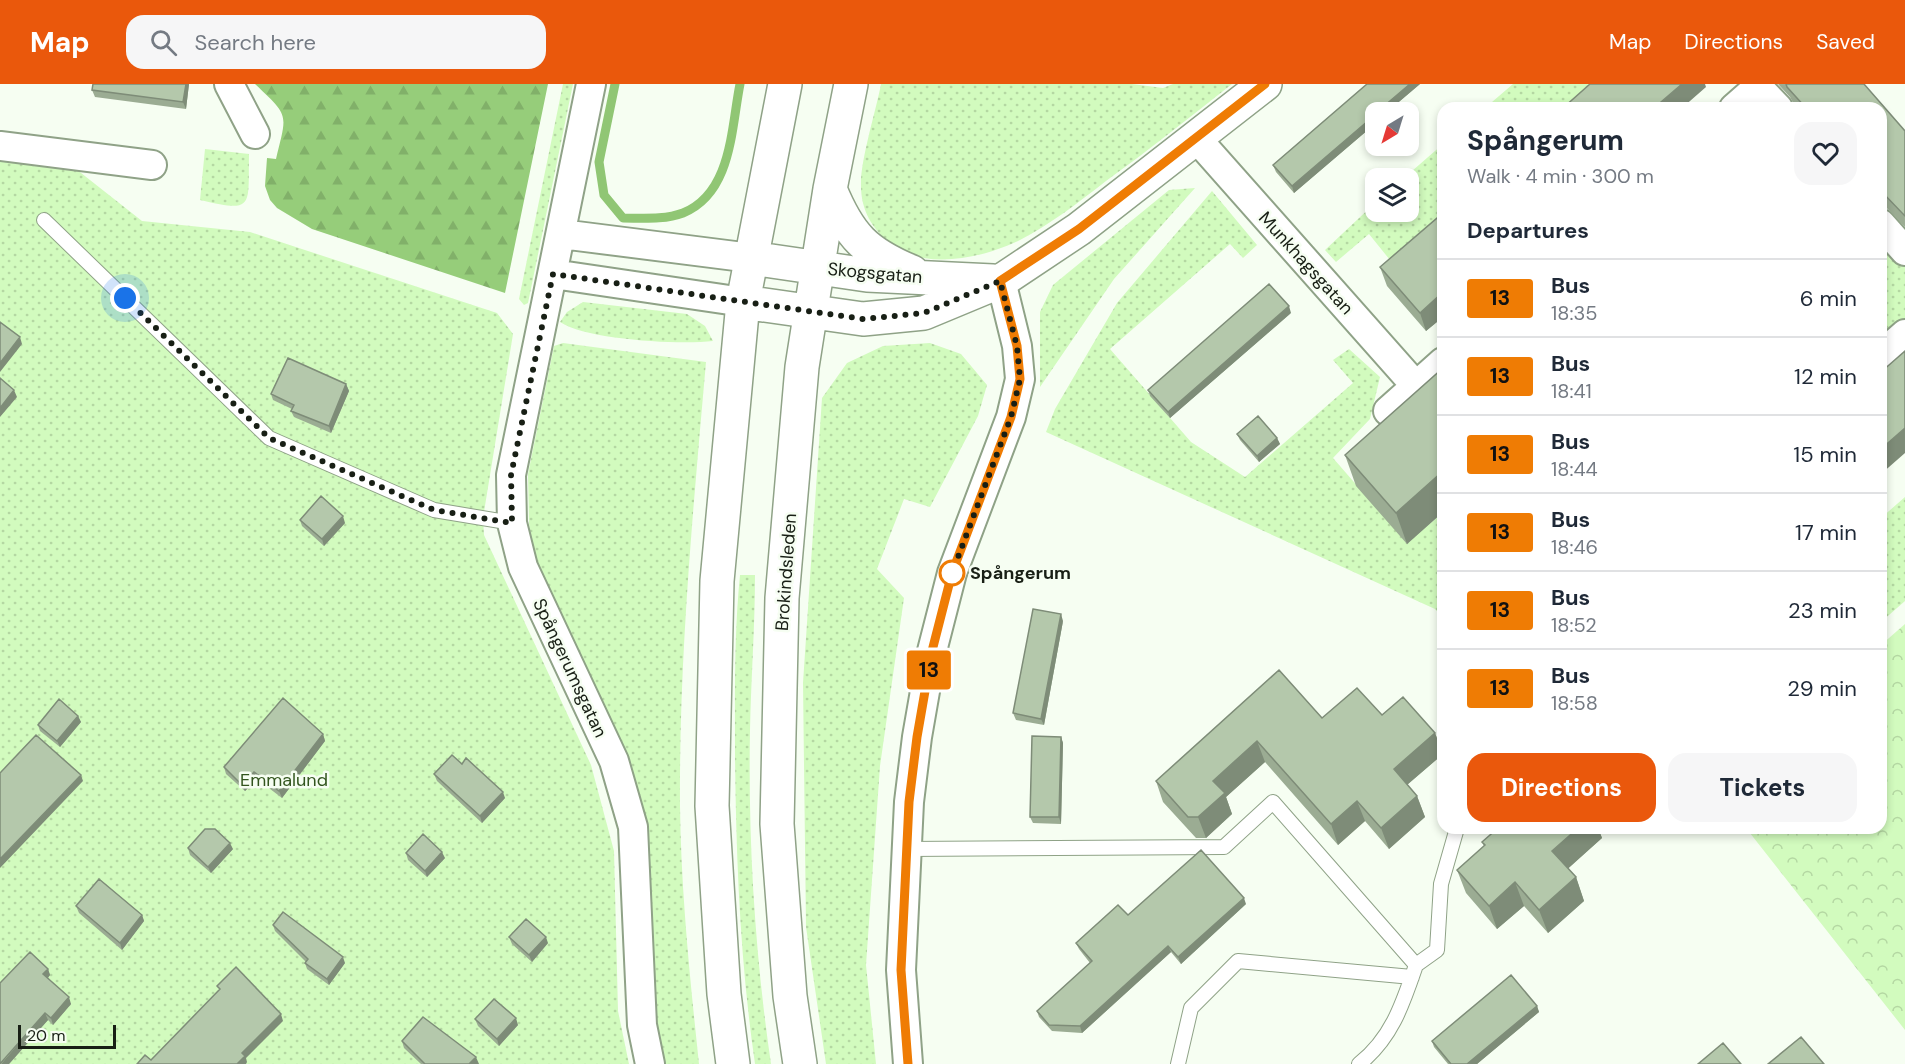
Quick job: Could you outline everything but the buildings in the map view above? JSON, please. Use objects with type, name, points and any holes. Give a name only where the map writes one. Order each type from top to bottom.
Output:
[{"type":"main road","points":[[733,1064],[724,994],[712,806],[717,581],[743,302],[786,84]]},
{"type":"main road","name":"Brokindsleden","points":[[800,1064],[790,996],[777,812],[782,598],[802,367],[851,84]]},
{"type":"main road","name":"Skogsgatan","points":[[743,302],[863,319],[924,313],[1000,281],[1079,229],[1265,84]]},
{"type":"main road","points":[[831,189],[841,215],[861,242],[880,259],[922,277]]},
{"type":"main road","name":"Skogsgatan","points":[[751,258],[867,275],[1000,281]]},
{"type":"street","points":[[229,84],[255,134]]},
{"type":"street","name":"Spångerumsgatan","points":[[591,84],[511,475],[512,523],[523,567],[614,761],[628,805],[633,827],[636,866],[642,1025],[650,1064]]},
{"type":"street","points":[[1740,102],[1757,85],[1773,102]]},
{"type":"street","name":"Munkhagsgatan","points":[[1197,139],[1416,386]]},
{"type":"street","points":[[0,146],[152,165]]},
{"type":"street","points":[[1887,231],[1905,251]]},
{"type":"street","points":[[561,234],[751,258]]},
{"type":"street","points":[[553,274],[743,302]]},
{"type":"street","points":[[908,1064],[901,970],[907,849],[917,737],[932,651],[952,573],[1011,417],[1020,379],[1017,346],[1000,281]]},
{"type":"street","points":[[1887,350],[1905,334]]},
{"type":"street","points":[[1388,411],[1437,367]]},
{"type":"lane","points":[[44,220],[269,438],[434,510],[512,523]]},
{"type":"lane","points":[[907,849],[1224,847],[1274,802],[1414,971]]},
{"type":"lane","points":[[1359,1064],[1374,1052],[1399,1016],[1414,971],[1437,950],[1441,884],[1455,834]]},
{"type":"lane","points":[[1178,1064],[1191,1008],[1238,961],[1414,971]]},
{"type":"green space","points":[[255,84],[548,84],[505,293],[312,229],[277,208],[270,200],[265,186],[267,158],[276,159],[283,117],[275,103]]},
{"type":"green space","points":[[563,84],[573,84],[528,303],[524,305],[519,299]]},
{"type":"green space","points":[[881,84],[1132,84],[1163,88],[1173,84],[1232,84],[1075,205],[1031,234],[989,252],[954,259],[937,259],[920,257],[891,244],[878,232],[865,211],[861,176]]},
{"type":"green space","points":[[1513,84],[1612,84],[1591,102],[1492,102]]},
{"type":"green space","points":[[205,149],[249,154],[249,185],[245,202],[231,206],[200,200]]},
{"type":"green space","points":[[1437,149],[1437,236],[1398,270],[1369,234],[1336,262],[1325,250],[1365,212],[1365,222],[1419,222],[1419,168],[1415,168]]},
{"type":"green space","name":"Emmalund","points":[[0,160],[76,169],[142,221],[250,232],[497,313],[513,334],[483,518],[484,535],[591,765],[614,851],[618,1011],[629,1064],[0,1064]]},
{"type":"green space","points":[[1195,188],[1114,279],[1040,387],[1040,312],[1053,285],[1169,190]]},
{"type":"green space","points":[[1212,191],[1257,245],[1243,258],[1230,244],[1110,349],[1191,442],[1245,477],[1353,383],[1333,360],[1349,349],[1380,377],[1370,419],[1333,458],[1407,543],[1437,518],[1437,611],[1046,432],[1055,409],[1117,303]]},
{"type":"green space","points":[[1887,242],[1905,262],[1905,323],[1887,339]]},
{"type":"green space","points":[[583,302],[687,314],[705,326],[713,341],[634,340],[591,333],[560,322],[567,312]]},
{"type":"green space","points":[[563,343],[706,362],[688,584],[680,750],[682,871],[699,1064],[664,1064],[657,1031],[652,984],[650,866],[643,807],[624,749],[535,561],[529,524],[528,474],[554,346]]},
{"type":"green space","points":[[930,343],[961,354],[987,385],[978,416],[930,507],[904,499],[877,569],[904,598],[880,766],[866,965],[876,1064],[826,1064],[806,927],[803,683],[822,398],[847,363],[883,346]]},
{"type":"green space","points":[[1905,497],[1905,601],[1887,617],[1887,513]]},
{"type":"green space","points":[[740,575],[755,575],[750,814],[757,940],[771,1064],[755,1064],[740,909],[736,831],[735,709]]},
{"type":"green space","points":[[1905,624],[1905,1030],[1751,834],[1887,834],[1887,640]]},
{"type":"waterway","points":[[615,84],[599,162],[604,195],[623,218],[669,217],[683,213],[699,204],[711,191],[726,158],[740,84]]},
{"type":"bus line","name":"13","points":[[908,1064],[901,970],[909,802],[917,737],[932,651],[952,573],[979,496],[1011,417],[1020,379],[1017,346],[1000,281],[1079,229],[1265,84]]},
{"type":"place","name":"Spångerum","points":[[952,573]]},
{"type":"route","points":[[125,298],[269,438],[434,510],[512,523],[511,475],[553,274],[863,319],[924,313],[1000,281],[1017,346],[1020,379],[1011,417],[979,496],[952,573]]}]
